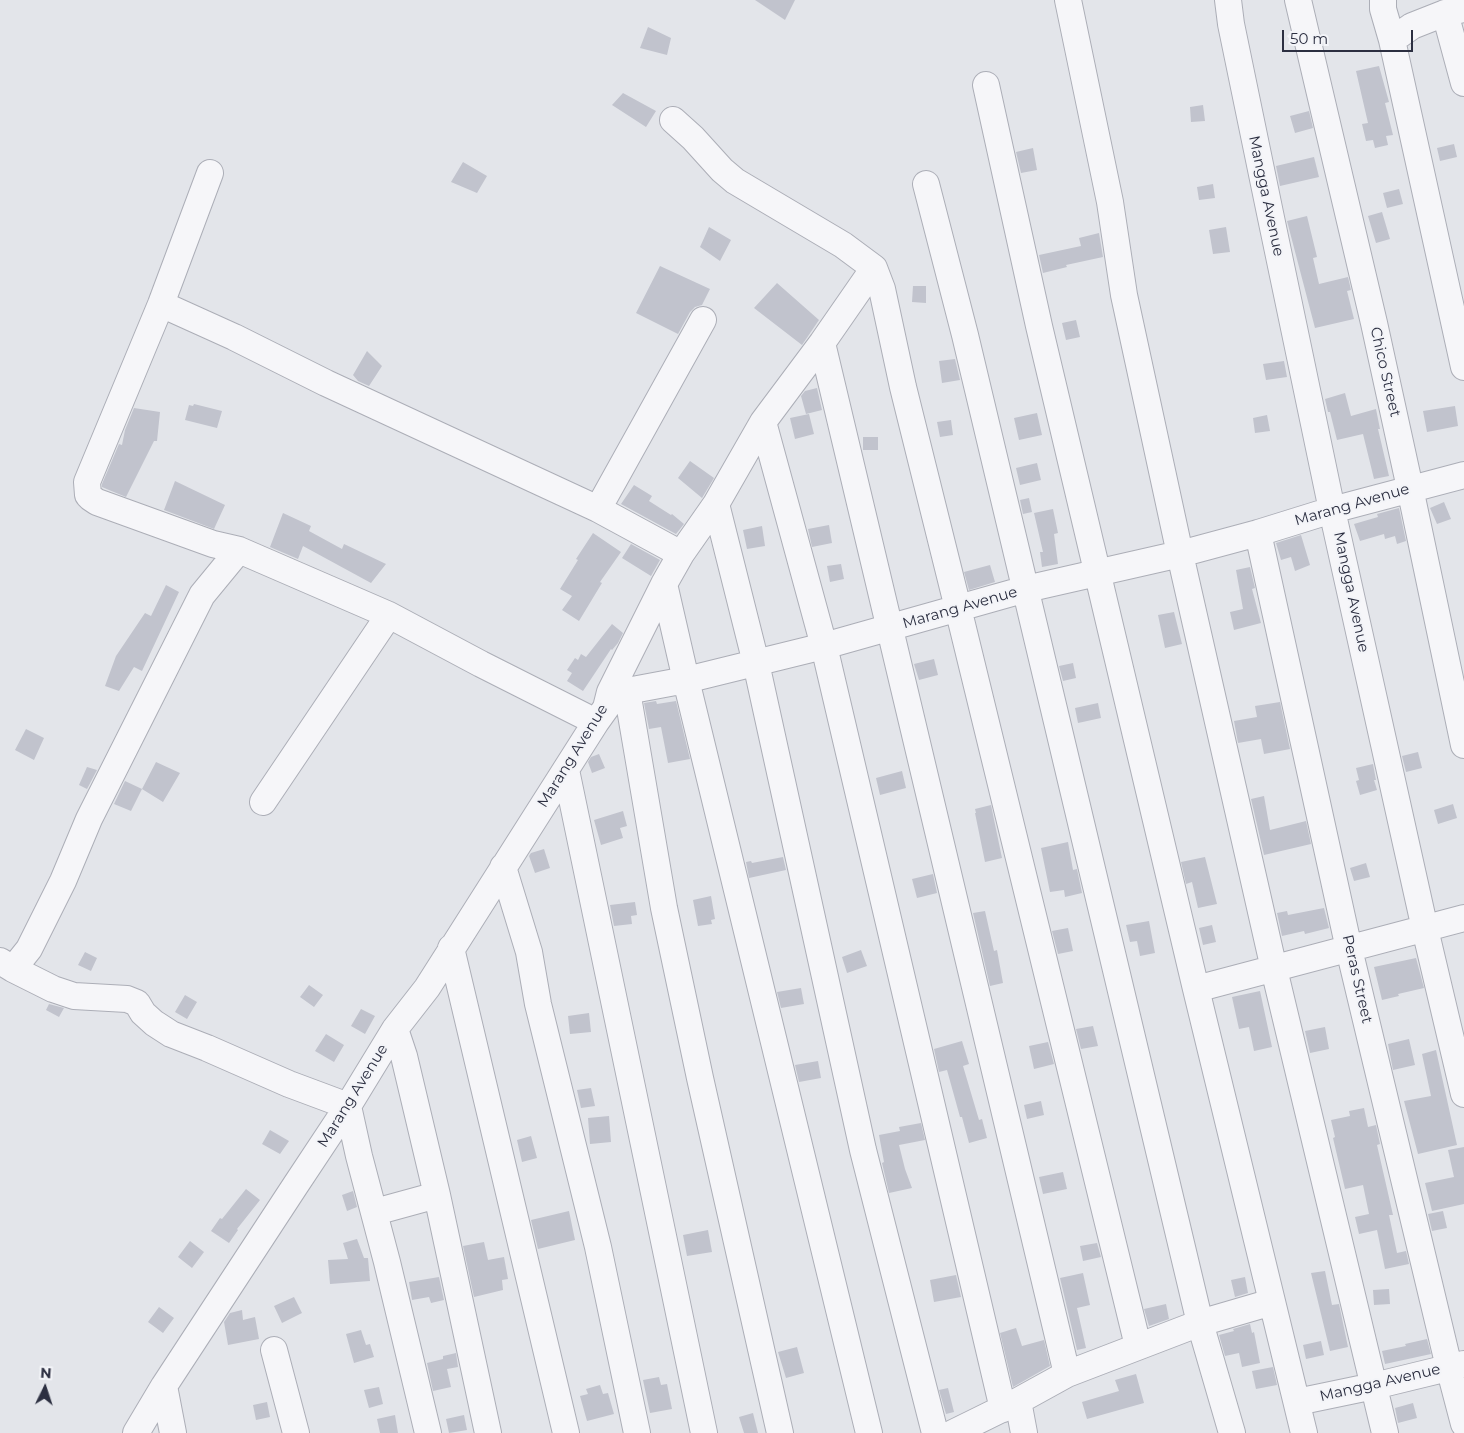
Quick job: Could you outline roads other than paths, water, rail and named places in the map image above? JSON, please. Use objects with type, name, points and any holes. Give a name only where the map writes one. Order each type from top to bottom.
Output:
[{"type":"street","points":[[1068,0],[1110,202],[1124,295],[1180,554],[1274,969],[1385,1433]]},
{"type":"street","name":"Mangga Avenue","points":[[1228,0],[1231,24],[1254,137],[1332,510],[1425,929],[1464,1094]]},
{"type":"street","name":"Chico Street","points":[[1298,0],[1374,323],[1464,745]]},
{"type":"street","points":[[1383,0],[1464,367]]},
{"type":"street","points":[[1392,40],[1412,26],[1454,10],[1464,82]]},
{"type":"street","points":[[986,85],[1039,326],[1097,573],[1304,1433]]},
{"type":"street","points":[[673,120],[735,181],[843,245],[874,268],[882,289],[903,387],[1138,1346]]},
{"type":"street","points":[[210,173],[161,304],[87,482],[88,495],[98,502],[213,544],[240,550],[389,615],[596,722]]},
{"type":"street","points":[[926,184],[966,335],[1200,1323],[1232,1433]]},
{"type":"street","points":[[780,1433],[700,1078],[619,692],[664,584],[681,554],[716,504],[763,422],[822,343],[874,268]]},
{"type":"street","points":[[161,304],[598,509],[681,554]]},
{"type":"street","points":[[598,509],[703,320]]},
{"type":"street","points":[[822,343],[1067,1374]]},
{"type":"street","points":[[763,422],[824,646],[1011,1405],[1024,1433]]},
{"type":"street","name":"Marang Avenue","points":[[136,1433],[164,1386],[348,1106],[395,1029],[427,988],[596,722],[619,692],[686,680],[824,646],[1026,589],[1180,554],[1410,488],[1464,475]]},
{"type":"street","points":[[716,504],[756,663],[863,1150],[935,1433]]},
{"type":"street","name":"Peras Street","points":[[1258,533],[1349,949],[1457,1366],[1464,1424]]},
{"type":"street","points":[[240,550],[202,596],[89,819],[63,881],[29,949],[7,965],[53,989],[74,996],[127,999],[136,1004],[143,1013],[171,1034],[289,1084],[348,1106],[428,1433]]},
{"type":"street","points":[[664,584],[868,1433]]},
{"type":"street","points":[[263,802],[389,615]]},
{"type":"street","points":[[566,770],[704,1433]]},
{"type":"street","points":[[503,867],[529,952],[538,1004],[598,1247],[637,1433]]},
{"type":"street","points":[[1196,989],[1464,918]]},
{"type":"street","points":[[451,948],[566,1433]]},
{"type":"street","points":[[395,1029],[404,1056],[437,1195],[488,1433]]},
{"type":"street","points":[[375,1212],[437,1195]]},
{"type":"street","points":[[952,1433],[1011,1405],[1067,1374],[1200,1323],[1272,1302]]},
{"type":"street","points":[[274,1350],[296,1433]]},
{"type":"street","name":"Mangga Avenue","points":[[1297,1402],[1457,1366]]},
{"type":"street","points":[[164,1386],[173,1433]]}]
